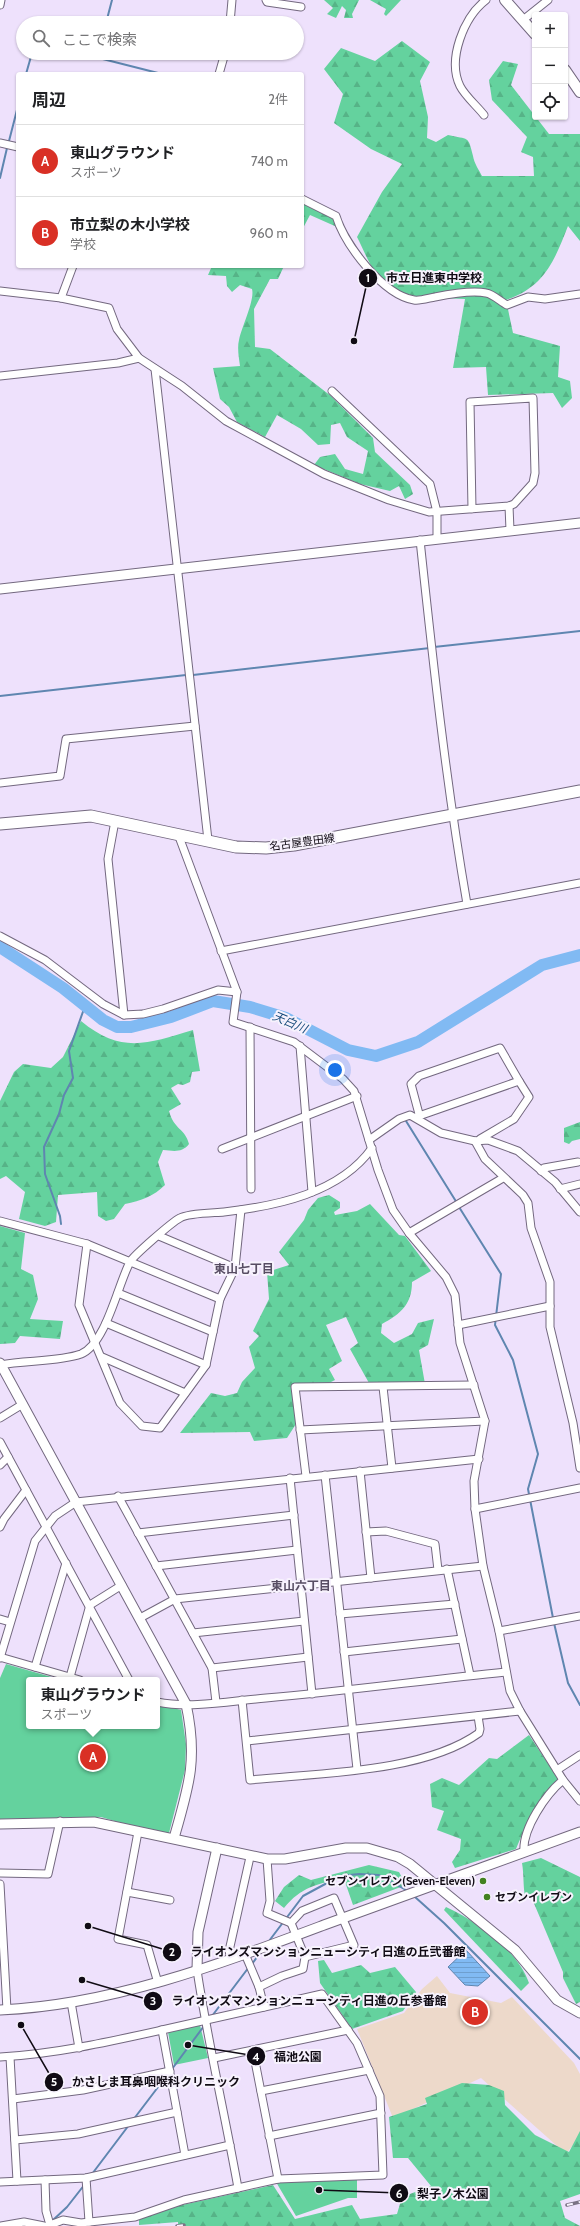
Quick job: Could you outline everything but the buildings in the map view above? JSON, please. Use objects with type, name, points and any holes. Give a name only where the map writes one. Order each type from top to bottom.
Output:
[{"type":"main road","points":[[505,0],[532,30]]},
{"type":"main road","points":[[568,74],[580,92]]},
{"type":"main road","name":"名古屋豊田線","points":[[0,824],[84,816],[115,821],[236,847],[266,848],[294,845],[580,791]]},
{"type":"street","points":[[0,5],[1,0]]},
{"type":"street","points":[[231,16],[232,0]]},
{"type":"street","points":[[266,0],[267,2],[301,8]]},
{"type":"street","points":[[484,115],[460,86],[455,63],[458,41],[475,8],[486,0]]},
{"type":"street","points":[[523,20],[548,0]]},
{"type":"street","points":[[220,72],[223,60]]},
{"type":"street","points":[[0,143],[16,147]]},
{"type":"street","points":[[304,200],[336,216],[348,244],[362,262],[390,289],[405,297],[415,300],[449,294],[487,292],[507,305],[528,297],[545,299],[580,294]]},
{"type":"street","points":[[61,298],[72,268]]},
{"type":"street","points":[[0,291],[61,298],[109,308],[117,329],[139,358],[226,421],[324,474],[416,509],[437,512],[472,510],[509,506],[514,504],[533,483],[535,473],[533,398],[470,402],[472,510]]},
{"type":"street","points":[[0,376],[118,363],[139,358]]},
{"type":"street","points":[[155,369],[208,840]]},
{"type":"street","points":[[332,391],[430,484],[437,512],[437,538]]},
{"type":"street","points":[[509,506],[510,530]]},
{"type":"street","points":[[0,589],[437,538],[580,523]]},
{"type":"street","points":[[420,540],[452,815],[467,904]]},
{"type":"street","points":[[0,783],[60,776],[66,739],[195,726]]},
{"type":"street","points":[[115,821],[108,859],[124,1015]]},
{"type":"street","points":[[178,834],[237,992],[233,1022],[288,1039],[300,1046],[343,1079],[357,1096],[387,1197],[410,1233],[446,1277],[455,1295],[460,1343],[486,1421],[474,1481],[475,1509],[483,1566],[499,1631],[512,1697],[563,1780],[580,1801]]},
{"type":"street","points":[[221,951],[580,883]]},
{"type":"street","points":[[0,936],[46,960],[103,1004],[124,1015],[144,1014],[164,1009],[218,990],[237,992]]},
{"type":"street","points":[[250,1027],[250,1138],[252,1189]]},
{"type":"street","points":[[300,1046],[312,1192]]},
{"type":"street","points":[[477,1140],[514,1119],[529,1097],[500,1048],[419,1076],[411,1084],[417,1115],[441,1133],[477,1140],[518,1151],[560,1189],[580,1212]]},
{"type":"street","points":[[369,1140],[399,1119],[410,1115],[425,1115],[519,1081]]},
{"type":"street","points":[[222,1149],[357,1096]]},
{"type":"street","points":[[477,1140],[485,1159],[503,1178],[523,1195],[528,1203],[531,1228],[550,1282],[552,1338],[574,1423],[580,1468]]},
{"type":"street","points":[[174,1838],[186,1797],[192,1766],[193,1744],[186,1704],[0,1364],[81,1353],[94,1343],[106,1323],[130,1261],[180,1217],[279,1204],[312,1192],[353,1170],[361,1163],[372,1148]]},
{"type":"street","points":[[541,1171],[544,1168],[578,1162]]},
{"type":"street","points":[[410,1233],[503,1178]]},
{"type":"street","points":[[560,1189],[580,1184]]},
{"type":"street","points":[[87,1244],[80,1306],[94,1343],[102,1356],[120,1403],[142,1426],[160,1428],[206,1365],[220,1299],[235,1268],[241,1210]]},
{"type":"street","points":[[0,1221],[87,1244],[220,1299]]},
{"type":"street","points":[[159,1236],[235,1268]]},
{"type":"street","points":[[118,1293],[213,1332]]},
{"type":"street","points":[[458,1325],[550,1306]]},
{"type":"street","points":[[106,1323],[206,1365]]},
{"type":"street","points":[[102,1356],[185,1392]]},
{"type":"street","points":[[306,1476],[295,1387],[474,1385]]},
{"type":"street","points":[[383,1387],[392,1468]]},
{"type":"street","points":[[0,1418],[23,1404]]},
{"type":"street","points":[[300,1430],[486,1421]]},
{"type":"street","points":[[0,1442],[128,1677]]},
{"type":"street","points":[[0,1465],[8,1457]]},
{"type":"street","points":[[122,1585],[90,1605],[70,1677],[0,1658],[32,1547],[46,1525],[63,1509],[76,1502],[118,1496],[479,1459]]},
{"type":"street","points":[[360,1471],[371,1578]]},
{"type":"street","points":[[325,1475],[357,1769]]},
{"type":"street","points":[[290,1478],[312,1694]]},
{"type":"street","points":[[475,1509],[580,1488]]},
{"type":"street","points":[[0,1527],[4,1519],[26,1490]]},
{"type":"street","points":[[118,1496],[212,1668],[216,1702]]},
{"type":"street","points":[[138,1532],[294,1515]]},
{"type":"street","points":[[366,1532],[386,1531],[435,1544],[438,1570]]},
{"type":"street","points":[[156,1566],[297,1550]]},
{"type":"street","points":[[35,1668],[66,1563]]},
{"type":"street","points":[[140,1618],[175,1599],[483,1566]]},
{"type":"street","points":[[447,1569],[470,1676]]},
{"type":"street","points":[[340,1614],[455,1604]]},
{"type":"street","points":[[499,1631],[580,1616]]},
{"type":"street","points":[[0,1619],[10,1622]]},
{"type":"street","points":[[193,1633],[304,1621]]},
{"type":"street","points":[[344,1652],[462,1640]]},
{"type":"street","points":[[212,1668],[308,1657]]},
{"type":"street","points":[[160,1702],[186,1704],[312,1694],[506,1672]]},
{"type":"street","points":[[242,1700],[250,1780],[401,1764],[448,1750],[478,1733],[480,1729],[478,1716]]},
{"type":"street","points":[[247,1741],[520,1711]]},
{"type":"street","points":[[557,1770],[580,1755]]},
{"type":"street","points":[[524,1852],[524,1845],[540,1808],[553,1788],[563,1780]]},
{"type":"street","points":[[0,1873],[48,1874],[60,1821]]},
{"type":"street","points":[[0,1824],[60,1821],[94,1822],[174,1838],[250,1857],[267,1859],[285,1859],[346,1848],[368,1848],[398,1856],[410,1864],[515,1950],[556,2000],[580,2013]]},
{"type":"street","points":[[138,1832],[118,1939],[147,1945],[158,1983]]},
{"type":"street","points":[[0,1884],[4,2010],[72,2002],[158,1983],[296,1936],[580,1832]]},
{"type":"street","points":[[217,1848],[198,1932],[198,1970],[238,2188]]},
{"type":"street","points":[[231,1959],[229,1951],[250,1857]]},
{"type":"street","points":[[259,1987],[282,1976],[303,1969],[305,1958],[291,1923],[267,1913],[270,1901],[267,1859]]},
{"type":"street","points":[[127,1892],[170,1900]]},
{"type":"street","points":[[291,1923],[302,1911],[334,1898],[354,1945],[305,1958]]},
{"type":"street","points":[[245,1954],[259,1987],[264,2007]]},
{"type":"street","points":[[0,2057],[80,2048],[322,1994],[357,2043],[380,2096],[383,2175],[278,2179],[184,2200],[135,2217],[81,2223],[62,2220],[47,2226],[24,2222],[1,2226]]},
{"type":"street","points":[[72,2002],[80,2048]]},
{"type":"street","points":[[162,2030],[185,2155]]},
{"type":"street","points":[[214,2058],[348,2030]]},
{"type":"street","points":[[253,2051],[278,2179]]},
{"type":"street","points":[[10,2057],[17,2181]]},
{"type":"street","points":[[262,2091],[369,2070]]},
{"type":"street","points":[[13,2099],[83,2090],[170,2071]]},
{"type":"street","points":[[15,2140],[78,2134],[178,2112]]},
{"type":"street","points":[[269,2136],[381,2112]]},
{"type":"street","points":[[0,2182],[86,2178],[230,2145]]},
{"type":"street","points":[[86,2178],[89,2222]]},
{"type":"street","points":[[45,2180],[47,2226]]},
{"type":"shaded area","points":[[437,1976],[450,1993],[501,2003],[512,1997],[574,2063],[580,2074],[580,2136],[566,2154],[481,2078],[393,2118],[357,2029],[404,2013],[422,1989]]},
{"type":"green space","points":[[324,0],[359,0],[352,14],[353,18],[344,18],[346,10],[342,6],[336,18],[327,14],[333,8]]},
{"type":"green space","points":[[370,0],[401,0],[386,16],[384,14],[386,9]]},
{"type":"green space","points":[[402,41],[430,62],[420,81],[428,117],[427,138],[436,142],[448,135],[464,138],[470,145],[475,164],[482,176],[534,176],[533,157],[521,152],[527,137],[492,100],[489,80],[503,61],[518,64],[511,85],[532,112],[532,120],[538,120],[549,134],[580,134],[580,241],[568,226],[558,251],[546,272],[530,288],[519,295],[506,300],[513,333],[560,346],[558,377],[570,381],[572,398],[562,408],[553,393],[488,395],[486,367],[453,368],[465,299],[428,298],[394,289],[376,273],[368,260],[357,237],[382,192],[402,164],[371,149],[334,123],[343,94],[324,69],[341,48],[375,61]]},
{"type":"green space","points":[[304,204],[332,217],[337,227],[310,215],[304,226]]},
{"type":"green space","points":[[211,268],[283,268],[278,279],[270,279],[254,309],[255,347],[270,349],[331,396],[373,438],[375,452],[410,485],[413,494],[405,499],[399,486],[390,491],[360,484],[314,465],[320,457],[335,454],[345,469],[363,474],[368,451],[347,437],[340,423],[331,425],[330,444],[318,445],[301,429],[277,415],[265,437],[237,422],[229,407],[220,399],[213,368],[240,366],[238,343],[252,300],[252,289],[240,285],[232,292],[227,286],[226,276],[208,275]]},
{"type":"green space","points":[[81,1021],[95,1031],[109,1038],[122,1042],[148,1042],[193,1030],[200,1071],[192,1072],[190,1082],[183,1085],[178,1084],[171,1088],[181,1104],[169,1111],[174,1122],[185,1135],[189,1144],[181,1150],[163,1150],[158,1162],[165,1185],[147,1198],[125,1204],[114,1219],[106,1221],[98,1216],[97,1192],[58,1195],[56,1222],[45,1226],[19,1219],[25,1192],[6,1176],[0,1179],[0,1101],[14,1072],[23,1064],[51,1068],[63,1057]]},
{"type":"green space","points":[[580,1122],[580,1139],[572,1141],[569,1144],[564,1142],[564,1128]]},
{"type":"green space","points":[[329,1195],[340,1202],[340,1208],[334,1212],[335,1215],[357,1211],[370,1204],[399,1235],[405,1236],[431,1271],[412,1282],[408,1302],[400,1312],[382,1324],[381,1333],[394,1343],[412,1334],[418,1323],[434,1319],[428,1345],[419,1350],[425,1384],[369,1383],[350,1349],[358,1343],[346,1317],[326,1325],[342,1361],[329,1369],[335,1380],[327,1384],[293,1385],[296,1424],[287,1438],[254,1441],[250,1432],[180,1433],[211,1393],[225,1396],[237,1393],[242,1382],[255,1368],[249,1347],[259,1336],[253,1331],[269,1299],[267,1272],[289,1265],[279,1252],[304,1220],[308,1210],[318,1198]]},
{"type":"green space","points":[[0,1226],[25,1233],[21,1269],[33,1275],[38,1299],[30,1319],[63,1321],[60,1339],[20,1336],[15,1343],[0,1344]]},
{"type":"green space","points":[[6,1664],[52,1677],[26,1677],[26,1729],[160,1729],[160,1705],[181,1710],[186,1744],[185,1770],[168,1837],[101,1817],[0,1819],[0,1678]]},
{"type":"green space","points":[[529,1735],[559,1780],[545,1794],[533,1812],[516,1849],[455,1868],[452,1862],[460,1850],[461,1839],[437,1830],[444,1811],[432,1807],[430,1784],[442,1778],[459,1785],[489,1758],[497,1759]]},
{"type":"green space","points":[[541,1858],[580,1877],[580,2002],[576,2004],[563,1978],[563,1972],[530,1894],[525,1896],[522,1863]]},
{"type":"green space","points":[[369,1865],[399,1872],[406,1885],[353,1905],[344,1879],[326,1882],[311,1887],[297,1895],[284,1908],[275,1901],[284,1887],[299,1875],[311,1880]]},
{"type":"green space","points":[[446,1907],[471,1920],[506,1948],[523,1971],[529,1983],[521,1991],[444,1910]]},
{"type":"green space","points":[[324,1960],[332,1973],[361,1965],[370,1973],[395,1967],[416,1992],[403,2011],[352,2029],[320,1983],[318,1961]]},
{"type":"green space","points":[[200,2025],[208,2058],[174,2065],[168,2032]]},
{"type":"green space","points":[[462,2083],[489,2085],[504,2091],[505,2105],[535,2135],[569,2152],[580,2131],[580,2194],[560,2201],[565,2218],[580,2226],[178,2226],[178,2222],[139,2225],[139,2219],[182,2205],[273,2185],[295,2219],[352,2205],[360,2219],[397,2214],[402,2197],[431,2186],[408,2158],[393,2158],[389,2117],[427,2104],[425,2098]]},
{"type":"green space","points":[[357,2179],[357,2198],[348,2198],[296,2216],[276,2182]]},
{"type":"water","points":[[466,1950],[490,1976],[478,1986],[465,1985],[448,1967]]},
{"type":"waterway","points":[[108,16],[112,0]]},
{"type":"waterway","points":[[27,72],[30,60]]},
{"type":"waterway","points":[[107,60],[154,72]]},
{"type":"waterway","points":[[9,141],[16,114]]},
{"type":"waterway","points":[[0,178],[7,148]]},
{"type":"waterway","points":[[434,647],[580,631]]},
{"type":"waterway","points":[[193,675],[430,648]]},
{"type":"waterway","points":[[0,696],[186,675]]},
{"type":"waterway","name":"天白川","points":[[0,947],[63,988],[103,1020],[117,1027],[131,1027],[171,1017],[213,1001],[250,1007],[286,1018],[348,1050],[376,1056],[418,1042],[542,965],[580,955]]},
{"type":"waterway","points":[[61,1224],[60,1216],[45,1174],[44,1147],[59,1114],[64,1095],[73,1078],[69,1051],[85,1006]]},
{"type":"waterway","points":[[406,1121],[457,1203]]},
{"type":"waterway","points":[[459,1207],[501,1274],[495,1325],[513,1360],[538,1454],[528,1489],[553,1618]]},
{"type":"waterway","points":[[554,1623],[568,1683],[580,1705]]},
{"type":"waterway","points":[[269,1941],[303,1896],[340,1876],[359,1874],[379,1875],[406,1890]]},
{"type":"waterway","points":[[415,1897],[444,1923],[580,2059]]},
{"type":"waterway","points":[[252,1964],[260,1953]]},
{"type":"waterway","points":[[212,2016],[249,1967]]},
{"type":"waterway","points":[[172,2069],[204,2026]]},
{"type":"waterway","points":[[133,2120],[168,2074]]},
{"type":"waterway","points":[[92,2174],[129,2125]]},
{"type":"waterway","points":[[52,2221],[67,2207],[85,2184]]},
{"type":"railway","points":[[567,2205],[580,2202]]},
{"type":"railway","points":[[177,2226],[184,2225]]},
{"type":"place","name":"市立日進東中学校","points":[[354,341]]},
{"type":"place","name":"東山グラウンド","points":[[93,1757]]},
{"type":"place","name":"セブンイレブン(Seven-Eleven)","points":[[483,1881]]},
{"type":"place","name":"セブンイレブン","points":[[487,1897]]},
{"type":"place","name":"ライオンズマンションニューシティ日進の丘弐番館","points":[[88,1926]]},
{"type":"place","name":"ライオンズマンションニューシティ日進の丘参番館","points":[[82,1980]]},
{"type":"place","name":"市立梨の木小学校","points":[[475,2012]]},
{"type":"place","name":"かさしま耳鼻咽喉科クリニック","points":[[21,2025]]},
{"type":"place","name":"福池公園","points":[[188,2045]]},
{"type":"place","name":"梨子ノ木公園","points":[[319,2190]]},
{"type":"district","name":"東山七丁目","points":[[244,1268]]},
{"type":"district","name":"東山六丁目","points":[[301,1585]]}]
